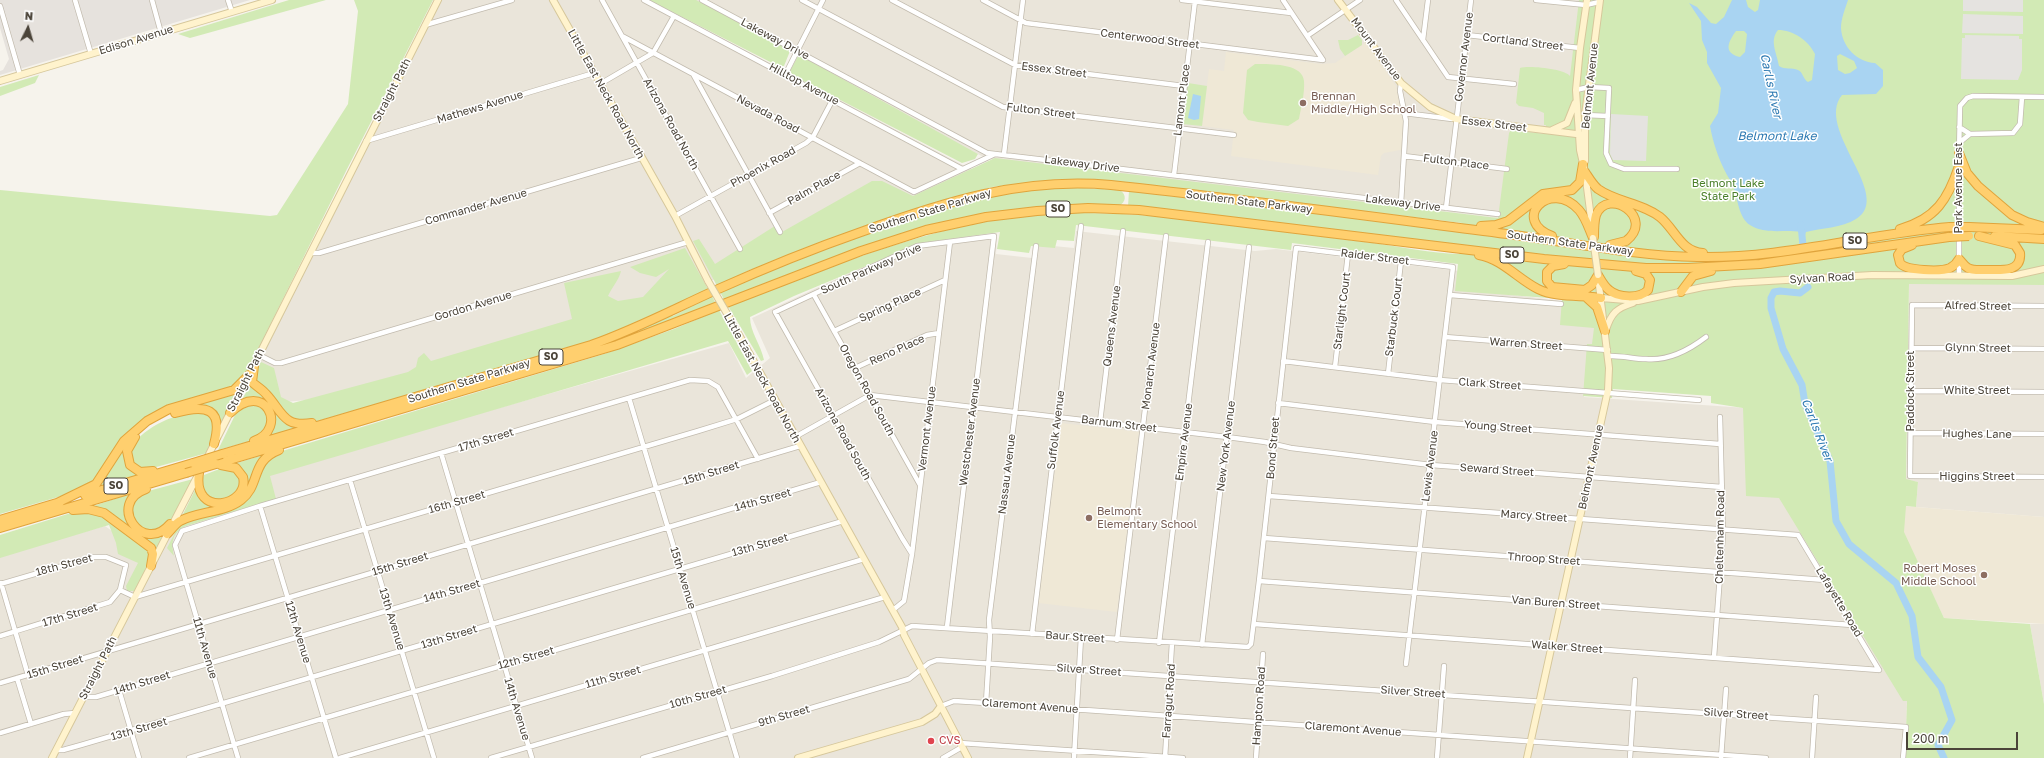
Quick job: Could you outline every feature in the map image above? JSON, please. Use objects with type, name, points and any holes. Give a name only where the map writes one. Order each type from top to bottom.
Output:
[{"type":"highway","points":[[1959,154],[1967,173],[1978,186],[2012,215],[2027,222],[2044,227]]},
{"type":"highway","points":[[1452,226],[1493,226],[1505,223],[1541,196],[1568,192],[1575,188],[1580,182],[1583,164]]},
{"type":"highway","points":[[1876,237],[1913,224],[1932,214],[1941,205],[1949,193],[1959,166]]},
{"type":"highway","points":[[1585,172],[1600,190],[1659,217],[1691,251],[1735,257]]},
{"type":"highway","name":"Southern State Parkway","points":[[0,528],[178,467],[598,342],[630,330],[748,276],[836,241],[949,202],[1009,188],[1060,183],[1111,185],[1452,226],[1563,241],[1595,242],[1678,256],[1735,257],[1798,251],[1876,237],[1950,227],[2006,227],[2044,230]]},
{"type":"highway","points":[[1563,241],[1544,233],[1536,225],[1534,217],[1535,210],[1539,204],[1546,199],[1558,198],[1573,205],[1585,218],[1595,242]]},
{"type":"highway","points":[[1610,204],[1620,204],[1632,212],[1635,225],[1630,238],[1620,244],[1595,242],[1596,217],[1603,208],[1610,204]]},
{"type":"highway","name":"Southern State Parkway","points":[[0,520],[55,508],[164,480],[617,345],[880,244],[936,228],[986,217],[1067,209],[1139,210],[1574,262],[1667,268],[1739,266],[1811,258],[1949,237],[1979,236],[2044,239]]},
{"type":"highway","points":[[1929,239],[1902,249],[1898,257],[1901,265],[1910,269],[1944,269],[1954,266],[1959,259],[1966,267],[1974,269],[2009,269],[2018,264],[2020,260],[2020,253],[2015,245],[1979,236]]},
{"type":"highway","points":[[1450,247],[1492,259],[1531,285],[1544,291],[1601,298]]},
{"type":"highway","points":[[1574,262],[1551,267],[1546,275],[1548,284],[1557,289],[1583,290],[1592,285],[1598,275],[1607,288],[1618,295],[1641,295],[1649,288],[1649,279],[1644,273],[1606,265]]},
{"type":"highway","points":[[1681,292],[1689,280],[1698,274],[1739,266]]},
{"type":"highway","points":[[1584,296],[1597,307],[1605,331]]},
{"type":"highway","points":[[254,366],[252,382],[267,394],[278,411],[287,420],[300,425],[336,420]]},
{"type":"highway","points":[[55,508],[96,484],[124,441],[150,419],[169,410],[234,390],[249,375]]},
{"type":"highway","points":[[230,413],[241,403],[252,400],[265,406],[271,418],[270,427],[264,436],[236,450]]},
{"type":"highway","points":[[178,467],[146,472],[136,470],[128,460],[128,446],[138,435],[157,420],[175,413],[198,409],[208,411],[216,420],[218,428],[214,444]]},
{"type":"highway","points":[[167,534],[181,521],[240,501],[250,489],[262,460],[271,453],[303,438]]},
{"type":"highway","points":[[199,473],[198,489],[203,498],[216,503],[233,499],[243,488],[242,475],[234,467],[216,464]]},
{"type":"highway","points":[[164,480],[135,496],[130,504],[130,518],[138,530],[152,534],[164,530],[176,517]]},
{"type":"highway","points":[[55,508],[88,509],[107,515],[151,548],[153,554],[151,566]]},
{"type":"main road","name":"Edison Avenue","points":[[0,81],[272,0]]},
{"type":"main road","name":"Straight Path","points":[[52,758],[254,366],[438,0]]},
{"type":"main road","name":"Little East Neck Road North","points":[[553,0],[675,216],[708,281],[893,610],[968,758]]},
{"type":"main road","name":"Mount Avenue","points":[[1338,0],[1401,83],[1430,107],[1456,119]]},
{"type":"main road","name":"Belmont Avenue","points":[[1585,172],[1583,164],[1582,135],[1600,1]]},
{"type":"main road","name":"Belmont Avenue","points":[[1527,758],[1580,519],[1607,393],[1610,372],[1595,242],[1585,172],[1582,135],[1577,116],[1576,90],[1580,48],[1587,3]]},
{"type":"main road","points":[[1549,131],[1567,123],[1576,97]]},
{"type":"main road","points":[[1577,116],[1585,115]]},
{"type":"main road","name":"Essex Street","points":[[1456,119],[1582,135]]},
{"type":"main road","name":"Sylvan Road","points":[[1601,298],[1629,301],[1644,300],[1718,284],[1872,276],[2012,276],[2044,269]]},
{"type":"main road","points":[[1605,331],[1611,316],[1615,311],[1622,306],[1644,300]]},
{"type":"main road","points":[[798,758],[922,722],[935,714],[941,706]]},
{"type":"street","points":[[75,0],[91,54]]},
{"type":"street","points":[[152,0],[161,33]]},
{"type":"street","points":[[228,0],[232,12]]},
{"type":"street","points":[[425,25],[512,0]]},
{"type":"street","name":"Arizona Road North","points":[[602,0],[740,249]]},
{"type":"street","name":"Hilltop Avenue","points":[[644,0],[833,99],[962,169]]},
{"type":"street","name":"Lakeway Drive","points":[[702,0],[987,153],[1498,214]]},
{"type":"street","name":"Fulton Street","points":[[802,0],[1009,109],[1234,135]]},
{"type":"street","points":[[785,75],[823,0]]},
{"type":"street","name":"Essex Street","points":[[892,0],[1015,65],[1184,86]]},
{"type":"street","name":"Centerwood Street","points":[[983,0],[1026,23],[1323,60],[1307,36]]},
{"type":"street","points":[[1004,154],[1023,0]]},
{"type":"street","points":[[1182,0],[1291,13]]},
{"type":"street","points":[[1282,0],[1307,36],[1360,0]]},
{"type":"street","points":[[1396,0],[1448,77],[1514,84]]},
{"type":"street","points":[[1423,40],[1428,0]]},
{"type":"street","name":"Governor Avenue","points":[[1446,208],[1471,0]]},
{"type":"street","points":[[1536,0],[1587,3],[1600,1]]},
{"type":"street","name":"Lamont Place","points":[[1174,175],[1194,2]]},
{"type":"street","points":[[0,6],[20,75]]},
{"type":"street","points":[[600,84],[653,54],[674,16]]},
{"type":"street","name":"Cortland Street","points":[[1467,35],[1580,48]]},
{"type":"street","name":"Nevada Road","points":[[622,36],[653,54],[860,162],[914,192],[962,169]]},
{"type":"street","name":"Mathews Avenue","points":[[366,141],[594,73]]},
{"type":"street","points":[[693,74],[780,232]]},
{"type":"street","points":[[1401,83],[1400,91],[1404,113],[1404,156],[1401,203]]},
{"type":"street","points":[[1576,90],[1589,87],[1609,88],[1606,153],[1611,164],[1624,170],[1677,169]]},
{"type":"street","name":"Park Avenue East","points":[[1958,276],[1960,106],[1963,101],[1973,96],[2022,97]]},
{"type":"street","points":[[1959,127],[1970,134],[2004,135],[2015,132],[2020,122],[2022,97],[2044,97]]},
{"type":"street","name":"Phoenix Road","points":[[675,216],[806,143],[812,137],[833,99]]},
{"type":"street","name":"Essex Street","points":[[1404,113],[1456,119]]},
{"type":"street","points":[[1585,115],[1608,116]]},
{"type":"street","points":[[1959,143],[1970,134]]},
{"type":"street","points":[[962,169],[995,154]]},
{"type":"street","name":"Fulton Place","points":[[1404,156],[1507,169]]},
{"type":"street","name":"Commander Avenue","points":[[310,253],[319,253],[641,158]]},
{"type":"street","name":"Palm Place","points":[[769,213],[860,162]]},
{"type":"street","name":"Suffolk Avenue","points":[[1032,634],[1081,226]]},
{"type":"street","name":"Queens Avenue","points":[[1100,422],[1123,231]]},
{"type":"street","name":"South Parkway Drive","points":[[775,312],[917,246],[994,236]]},
{"type":"street","name":"Westchester Avenue","points":[[947,627],[994,236]]},
{"type":"street","name":"Monarch Avenue","points":[[1116,640],[1166,236]]},
{"type":"street","name":"Gordon Avenue","points":[[259,355],[275,363],[281,363],[688,242]]},
{"type":"street","name":"Vermont Avenue","points":[[893,610],[904,601],[912,554],[950,242]]},
{"type":"street","name":"Empire Avenue","points":[[1159,643],[1208,242]]},
{"type":"street","name":"Nassau Avenue","points":[[986,702],[990,630],[1036,246]]},
{"type":"street","name":"New York Avenue","points":[[1202,645],[1249,246]]},
{"type":"street","name":"Raider Street","points":[[1296,248],[1453,267]]},
{"type":"street","name":"Bond Street","points":[[1248,647],[1251,644],[1254,624],[1269,496],[1282,361],[1296,248]]},
{"type":"street","name":"Starlight Court","points":[[1335,367],[1348,254]]},
{"type":"street","name":"Starbuck Court","points":[[1388,374],[1401,260]]},
{"type":"street","name":"Lewis Avenue","points":[[1406,664],[1453,267]]},
{"type":"street","name":"Spring Place","points":[[834,331],[946,280]]},
{"type":"street","name":"Oregon Road South","points":[[814,295],[920,486]]},
{"type":"street","points":[[1450,295],[1562,304]]},
{"type":"street","name":"Alfred Street","points":[[1912,305],[2044,306]]},
{"type":"street","name":"Paddock Street","points":[[1910,476],[1912,305]]},
{"type":"street","name":"Arizona Road South","points":[[775,312],[833,417],[912,554]]},
{"type":"street","name":"Reno Place","points":[[855,368],[927,336],[939,333]]},
{"type":"street","name":"Warren Street","points":[[1445,337],[1608,353],[1647,360],[1663,358],[1678,353],[1706,337]]},
{"type":"street","name":"Glynn Street","points":[[1912,348],[2044,349]]},
{"type":"street","name":"Clark Street","points":[[1282,361],[1440,380],[1699,400]]},
{"type":"street","name":"17th Street","points":[[177,537],[185,530],[260,506],[690,380],[702,380],[718,387],[758,459]]},
{"type":"street","name":"White Street","points":[[1911,390],[2044,392]]},
{"type":"street","points":[[795,437],[870,395]]},
{"type":"street","name":"Barnum Street","points":[[870,395],[1227,437],[1274,444]]},
{"type":"street","name":"15th Avenue","points":[[629,398],[737,758]]},
{"type":"street","name":"16th Street","points":[[135,597],[737,419],[775,400]]},
{"type":"street","name":"Young Street","points":[[1278,404],[1435,422],[1720,444]]},
{"type":"street","name":"Cheltenham Road","points":[[1714,657],[1723,530],[1720,417]]},
{"type":"street","name":"Hughes Lane","points":[[1911,433],[2044,434]]},
{"type":"street","name":"Seward Street","points":[[1274,444],[1291,448],[1430,465],[1722,486]]},
{"type":"street","name":"15th Street","points":[[0,683],[467,543],[800,446]]},
{"type":"street","name":"14th Avenue","points":[[440,454],[532,758]]},
{"type":"street","name":"Higgins Street","points":[[1910,476],[2044,477]]},
{"type":"street","name":"13th Avenue","points":[[350,480],[434,758]]},
{"type":"street","name":"14th Street","points":[[84,697],[94,697],[119,690],[821,482]]},
{"type":"street","name":"Marcy Street","points":[[1269,496],[1798,535]]},
{"type":"street","name":"12th Avenue","points":[[260,506],[336,758]]},
{"type":"street","name":"13th Street","points":[[56,750],[66,750],[843,521]]},
{"type":"street","name":"Lafayette Road","points":[[1798,535],[1879,670]]},
{"type":"street","name":"11th Avenue","points":[[177,537],[174,545],[238,758]]},
{"type":"street","name":"Throop Street","points":[[1264,538],[1825,580]]},
{"type":"street","name":"18th Street","points":[[1,584],[87,558],[103,556],[126,565],[120,590]]},
{"type":"street","name":"12th Street","points":[[189,758],[864,559]]},
{"type":"street","name":"Van Buren Street","points":[[1259,582],[1852,625]]},
{"type":"street","points":[[1,584],[28,675]]},
{"type":"street","points":[[120,590],[135,597]]},
{"type":"street","name":"17th Street","points":[[0,636],[103,605],[112,600],[120,590]]},
{"type":"street","name":"11th Street","points":[[340,758],[885,597]]},
{"type":"street","name":"Walker Street","points":[[1254,624],[1879,670]]},
{"type":"street","name":"Baur Street","points":[[903,631],[912,626],[947,627],[1159,643],[1248,647]]},
{"type":"street","name":"10th Street","points":[[491,758],[717,692],[879,642],[903,631]]},
{"type":"street","points":[[1074,758],[1081,637]]},
{"type":"street","name":"Farragut Road","points":[[1165,757],[1172,643]]},
{"type":"street","name":"Hampton Road","points":[[1256,758],[1263,654]]},
{"type":"street","name":"Silver Street","points":[[923,670],[929,663],[937,660],[989,662],[1906,727],[1904,758]]},
{"type":"street","points":[[1437,758],[1444,666]]},
{"type":"street","name":"9th Street","points":[[643,758],[910,679],[923,670]]},
{"type":"street","points":[[18,678],[31,724]]},
{"type":"street","points":[[1630,758],[1635,680]]},
{"type":"street","points":[[1721,756],[1726,688]]},
{"type":"street","points":[[119,690],[140,758]]},
{"type":"street","points":[[1812,758],[1816,697]]},
{"type":"street","name":"Claremont Avenue","points":[[941,706],[954,701],[986,702],[1630,748],[1721,756],[1766,758]]},
{"type":"street","points":[[0,734],[64,714],[75,713]]},
{"type":"street","points":[[943,758],[961,745],[1074,750],[1183,758]]},
{"type":"shaded area","points":[[0,0],[250,0],[0,75],[0,71],[3,70],[9,59],[0,28]]},
{"type":"shaded area","points":[[440,0],[651,0],[976,172],[910,203],[879,186],[690,293],[332,398],[284,402],[259,363]]},
{"type":"shaded area","points":[[691,0],[1584,0],[1576,139],[1511,131],[1507,169],[1499,218],[987,159]]},
{"type":"shaded area","points":[[1963,0],[2023,0],[2023,12],[1963,11]]},
{"type":"shaded area","points":[[1963,14],[2023,16],[2023,34],[1962,33]]},
{"type":"shaded area","points":[[1965,35],[2019,36],[2019,39],[2022,39],[2022,70],[2018,80],[1961,79],[1962,38],[1965,38]]},
{"type":"shaded area","name":"Brennan Middle/High School","points":[[1366,42],[1396,86],[1404,120],[1405,149],[1384,153],[1381,156],[1378,175],[1231,156],[1234,130],[1202,126],[1209,69],[1224,71],[1226,52],[1321,64],[1335,63]]},
{"type":"shaded area","points":[[1611,114],[1648,116],[1646,161],[1613,160],[1610,154]]},
{"type":"shaded area","points":[[1076,231],[1255,251],[1276,249],[1459,271],[1458,288],[1562,301],[1595,323],[1594,354],[1588,355],[1584,397],[1747,408],[1780,496],[1907,700],[1905,758],[0,758],[0,556],[105,526],[115,533],[122,552],[151,572],[175,528],[272,500],[265,474],[729,343],[746,378],[770,358],[752,318],[916,242],[997,233],[996,254],[1032,258],[1033,244],[1074,248]]},
{"type":"shaded area","points":[[1909,283],[2044,284],[2044,517],[1916,507],[1918,482],[1906,480]]},
{"type":"shaded area","name":"Belmont Elementary School","points":[[1061,423],[1139,432],[1117,612],[1038,603]]},
{"type":"shaded area","name":"Robert Moses Middle School","points":[[1890,505],[2044,517],[2044,624],[1944,618]]},
{"type":"shaded area","points":[[2030,624],[2044,624],[2044,704]]},
{"type":"green space","points":[[289,0],[326,0],[190,38],[178,34]]},
{"type":"green space","points":[[354,0],[433,0],[347,169],[244,378],[236,387],[151,417],[97,480],[82,490],[0,514],[0,190],[270,216],[277,215],[348,104],[358,11]]},
{"type":"green space","points":[[649,0],[696,0],[787,48],[790,51],[784,66],[778,66]]},
{"type":"green space","name":"Belmont Lake State Park","points":[[1579,0],[2044,0],[2044,285],[1909,284],[1906,479],[1918,482],[1916,507],[1906,506],[1904,532],[1944,618],[2030,624],[2044,704],[2044,758],[1905,758],[1907,701],[1903,701],[1779,498],[1746,496],[1743,408],[1711,403],[1711,396],[1613,389],[1612,398],[1583,396],[1587,344],[1592,344],[1594,328],[1560,325],[1562,299],[1455,291],[1458,264],[1292,243],[1291,250],[1076,225],[1074,241],[1057,240],[1055,248],[1031,246],[1029,253],[997,249],[1000,232],[921,243],[794,296],[750,317],[750,323],[764,360],[761,361],[728,306],[855,258],[897,244],[984,222],[1029,216],[1074,213],[1186,219],[1459,254],[1460,245],[1128,206],[1129,191],[1461,231],[1462,223],[1128,183],[1061,179],[992,187],[947,200],[752,271],[752,269],[717,286],[693,241],[699,239],[715,264],[778,224],[782,232],[872,181],[882,181],[913,196],[995,158],[1498,218],[1509,133],[1511,130],[1545,134],[1546,125],[1544,125],[1544,113],[1533,108],[1519,106],[1516,103],[1520,68],[1546,68],[1561,71],[1570,76]]},
{"type":"green space","points":[[1358,35],[1362,40],[1362,45],[1345,56],[1340,49],[1338,40],[1348,40]]},
{"type":"green space","points":[[798,56],[801,56],[978,154],[975,159],[962,163],[790,74],[790,71]]},
{"type":"green space","points":[[1255,64],[1284,66],[1298,71],[1302,75],[1304,90],[1299,119],[1288,126],[1248,120],[1243,113],[1247,70]]},
{"type":"green space","points":[[39,75],[35,83],[0,96],[0,87]]},
{"type":"green space","points":[[1188,83],[1207,86],[1202,126],[1182,124]]},
{"type":"green space","points":[[1066,187],[1120,190],[1124,194],[1125,198],[1123,203],[1119,206],[1053,206],[983,214],[877,242],[751,290],[750,289],[725,301],[720,292],[816,252],[957,204],[1011,191]]},
{"type":"green space","points":[[685,248],[708,289],[619,331],[578,345],[311,423],[295,422],[255,384],[253,376],[261,362],[274,368],[281,397],[293,403],[408,372],[416,367],[418,358],[424,353],[431,361],[572,319],[564,283],[621,271],[608,296],[618,301],[643,297],[669,269],[656,277],[640,273],[630,267]]},
{"type":"green space","points":[[712,296],[716,304],[641,333],[640,330],[672,315],[673,316]]},
{"type":"green space","points":[[719,310],[752,371],[747,375],[728,341],[270,476],[276,499],[186,526],[175,535],[173,542],[174,556],[167,548],[179,525],[233,508],[260,468],[279,452],[604,354],[674,329]]},
{"type":"green space","points":[[251,384],[298,428],[265,438],[269,408],[241,401]]},
{"type":"green space","points":[[238,390],[220,426],[217,416],[186,408]]},
{"type":"green space","points":[[247,403],[261,407],[265,411],[269,425],[258,439],[218,450],[236,413]]},
{"type":"green space","points":[[204,411],[214,418],[214,437],[207,453],[149,469],[140,469],[134,464],[129,448],[145,433],[162,422],[172,418],[193,412]]},
{"type":"green space","points":[[126,445],[123,449],[140,475],[95,489],[118,454]]},
{"type":"green space","points":[[269,453],[249,487],[246,486],[234,464]]},
{"type":"green space","points":[[222,468],[230,468],[241,475],[241,490],[228,500],[206,498],[201,482],[204,475]]},
{"type":"green space","points":[[193,479],[170,523],[157,532],[138,528],[131,510],[135,499],[141,493]]},
{"type":"green space","points":[[197,486],[197,489],[222,505],[182,516]]},
{"type":"green space","points":[[136,492],[133,497],[133,529],[165,533],[155,553],[151,546],[87,508]]},
{"type":"green space","points":[[84,512],[105,516],[149,549],[152,559],[134,591],[127,591],[126,586],[138,563],[118,554],[116,543],[109,525],[0,558],[0,535],[71,513]]},
{"type":"water","name":"Belmont Lake","points":[[1732,0],[1746,0],[1748,7],[1755,12],[1758,10],[1760,0],[1848,0],[1841,25],[1842,35],[1847,47],[1862,60],[1875,63],[1883,70],[1883,86],[1876,94],[1842,95],[1836,109],[1838,125],[1844,143],[1861,179],[1866,195],[1865,208],[1856,219],[1844,224],[1806,232],[1805,235],[1802,235],[1801,232],[1795,231],[1762,230],[1746,222],[1739,207],[1733,185],[1724,169],[1713,139],[1710,126],[1718,113],[1721,88],[1707,63],[1707,52],[1702,40],[1701,21],[1689,3],[1697,7],[1711,23],[1716,24],[1724,17]],"holes":[[[1778,30],[1784,30],[1800,37],[1808,44],[1815,54],[1812,80],[1808,82],[1798,70],[1779,66],[1774,47],[1775,34]],[[1736,31],[1744,31],[1747,34],[1745,52],[1740,57],[1731,53],[1729,50],[1729,43]],[[1840,54],[1854,61],[1857,68],[1850,73],[1845,74],[1838,70],[1837,56]]]},
{"type":"water","points":[[1193,94],[1201,96],[1199,119],[1194,120],[1188,118]]},
{"type":"waterway","name":"Carlls River","points":[[1801,225],[1803,246]]},
{"type":"waterway","name":"Carlls River","points":[[1808,287],[1800,293],[1780,291],[1774,292],[1771,298],[1771,308],[1783,349],[1802,385],[1805,404],[1830,461],[1836,521],[1849,544],[1896,583],[1912,616],[1918,657],[1941,687],[1952,720],[1938,745],[1944,758]]},
{"type":"place","name":"Brennan Middle/High School","points":[[1303,103]]},
{"type":"place","name":"Belmont Elementary School","points":[[1089,518]]},
{"type":"place","name":"Robert Moses Middle School","points":[[1984,575]]},
{"type":"place","name":"CVS","points":[[931,741]]}]
